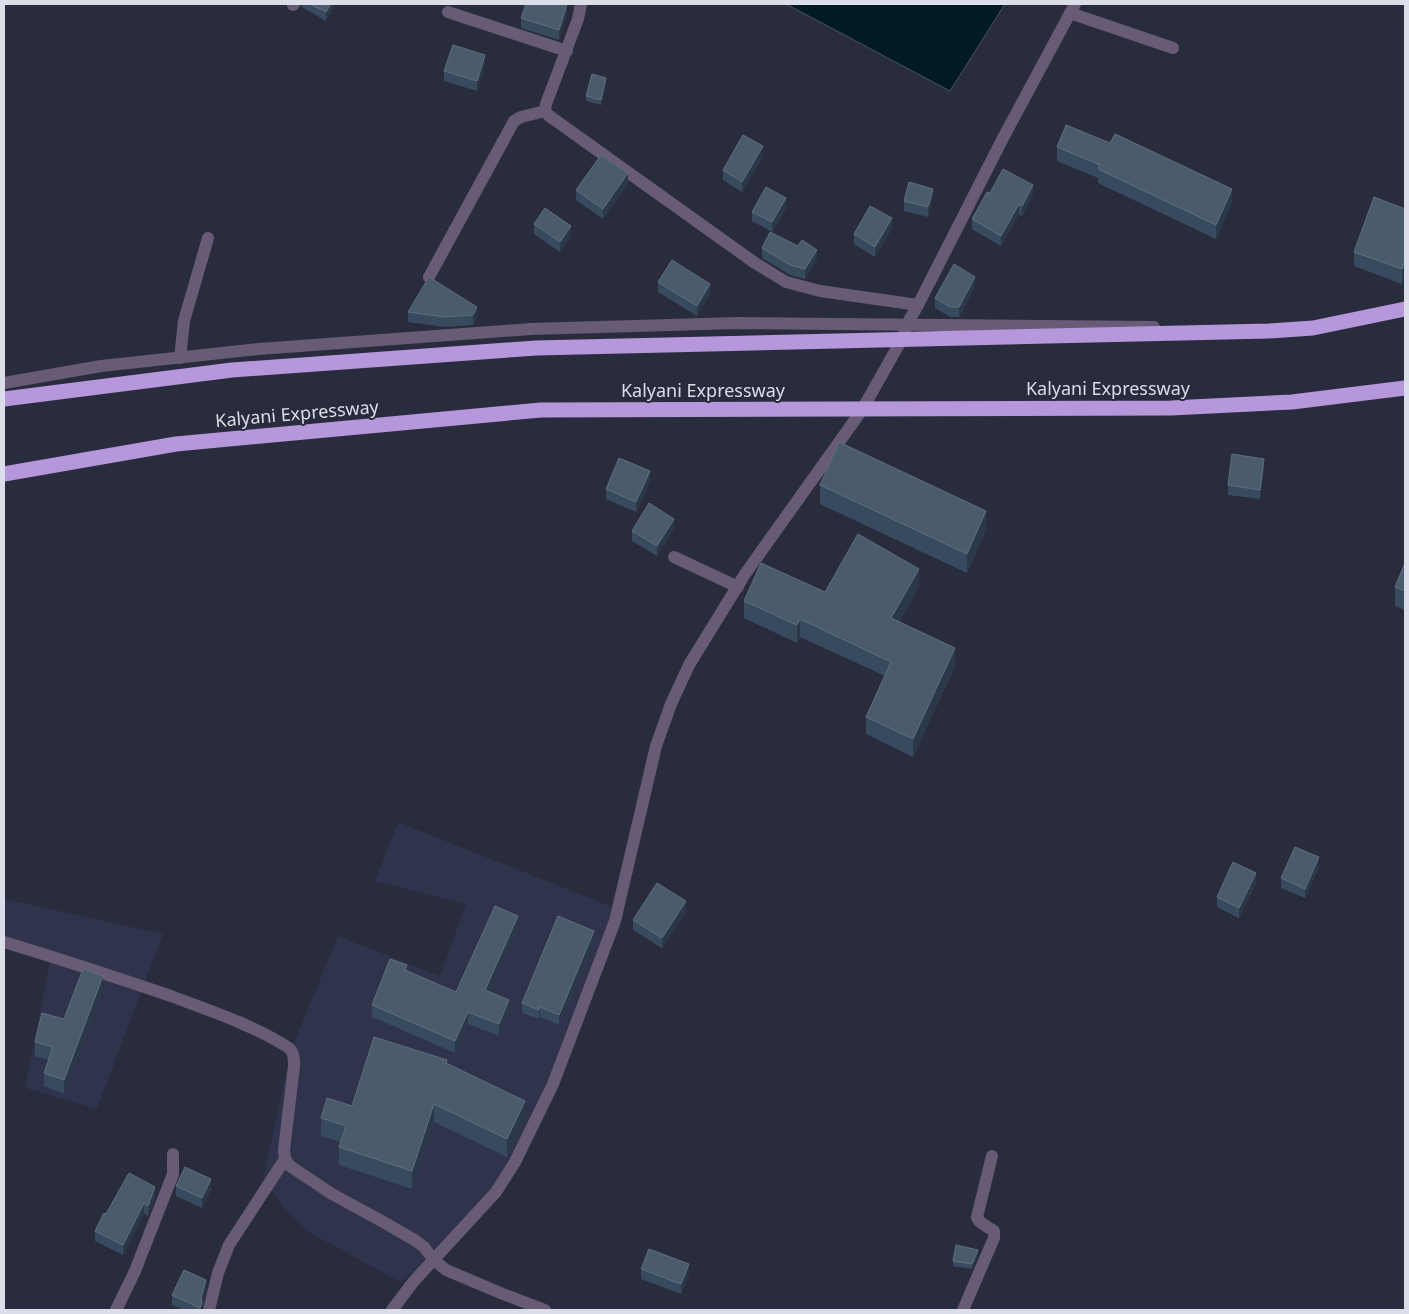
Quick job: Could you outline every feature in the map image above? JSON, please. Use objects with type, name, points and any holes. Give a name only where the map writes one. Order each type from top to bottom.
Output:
[{"type":"highway","points":[[4,399],[232,370],[526,348],[1269,331],[1313,328],[1405,309]]},
{"type":"highway","name":"Kalyani Expressway","points":[[4,474],[176,444],[541,410],[1171,408],[1292,402],[1405,388]]},
{"type":"street","points":[[582,4],[567,51],[546,104],[545,111],[552,119],[755,263],[786,282],[820,291],[918,305]]},
{"type":"street","points":[[392,1310],[433,1259],[496,1192],[515,1162],[553,1084],[615,921],[656,746],[671,704],[689,665],[738,587],[862,410],[902,340],[907,324],[1072,8],[1173,48]]},
{"type":"street","points":[[448,12],[567,51]]},
{"type":"street","points":[[429,277],[514,121],[521,117],[545,111]]},
{"type":"street","points":[[180,358],[184,321],[208,238]]},
{"type":"street","points":[[4,383],[101,366],[259,349],[532,329],[738,323],[1198,327],[1269,331]]},
{"type":"street","points":[[674,558],[738,587]]},
{"type":"street","points":[[4,942],[122,979],[221,1014],[289,1048],[292,1052],[294,1066],[284,1150],[285,1159],[290,1166],[332,1194],[416,1241],[446,1270],[544,1310]]},
{"type":"street","points":[[116,1310],[135,1271],[173,1174],[172,1154]]},
{"type":"street","points":[[963,1310],[994,1238],[994,1231],[981,1223],[977,1217],[992,1156]]},
{"type":"street","points":[[209,1310],[218,1273],[229,1245],[285,1159]]},
{"type":"shaded area","points":[[786,4],[1005,4],[950,91]]},
{"type":"shaded area","points":[[398,822],[615,908],[553,1068],[501,1180],[419,1268],[400,1282],[307,1231],[283,1207],[263,1179],[291,1050],[338,936],[440,976],[466,904],[375,881]]},
{"type":"shaded area","points":[[5,899],[163,934],[97,1109],[25,1088],[52,951],[4,936]]},
{"type":"building","points":[[310,4],[331,4],[326,12]]},
{"type":"building","points":[[526,4],[567,4],[559,30],[521,18]]},
{"type":"building","points":[[453,45],[485,55],[477,81],[444,71]]},
{"type":"building","points":[[592,74],[606,78],[601,100],[586,96]]},
{"type":"building","points":[[1066,125],[1110,143],[1115,134],[1232,189],[1216,225],[1098,169],[1100,165],[1057,147]]},
{"type":"building","points":[[743,135],[763,146],[742,182],[723,170]]},
{"type":"building","points":[[601,155],[628,173],[603,209],[576,190]]},
{"type":"building","points":[[1003,169],[1033,185],[1022,206],[1019,204],[1001,236],[972,219],[987,192],[990,193]]},
{"type":"building","points":[[909,182],[933,189],[928,207],[904,201]]},
{"type":"building","points":[[766,187],[786,198],[772,222],[752,212]]},
{"type":"building","points":[[1374,197],[1405,209],[1405,260],[1402,269],[1354,252]]},
{"type":"building","points":[[870,206],[892,218],[875,247],[854,234]]},
{"type":"building","points":[[545,208],[571,226],[560,242],[534,224]]},
{"type":"building","points":[[770,232],[798,246],[802,240],[817,250],[805,269],[790,265],[762,248]]},
{"type":"building","points":[[672,260],[710,284],[697,306],[658,282]]},
{"type":"building","points":[[954,264],[975,277],[959,307],[950,307],[935,298]]},
{"type":"building","points":[[429,277],[477,307],[473,315],[445,317],[408,312]]},
{"type":"building","points":[[839,442],[986,511],[967,554],[820,485]]},
{"type":"building","points":[[1232,454],[1264,459],[1260,490],[1228,485]]},
{"type":"building","points":[[619,458],[650,471],[636,502],[606,489]]},
{"type":"building","points":[[649,503],[674,519],[657,546],[632,531]]},
{"type":"building","points":[[858,534],[919,569],[891,618],[955,648],[913,739],[866,717],[891,662],[800,619],[797,625],[744,601],[761,563],[825,592]]},
{"type":"building","points":[[1405,563],[1405,591],[1395,587]]},
{"type":"building","points":[[1295,847],[1319,857],[1305,889],[1281,878]]},
{"type":"building","points":[[1233,862],[1256,873],[1239,908],[1217,897]]},
{"type":"building","points":[[657,883],[686,901],[662,938],[633,920]]},
{"type":"building","points":[[495,906],[518,916],[485,990],[509,1000],[499,1024],[468,1012],[455,1041],[372,1005],[390,959],[407,965],[405,970],[456,992]]},
{"type":"building","points":[[558,916],[594,931],[559,1015],[540,1007],[539,1010],[522,1003]]},
{"type":"building","points":[[83,969],[103,976],[64,1080],[44,1073],[53,1047],[35,1042],[42,1013],[64,1019]]},
{"type":"building","points":[[374,1037],[447,1060],[446,1063],[525,1101],[507,1139],[434,1104],[412,1171],[339,1147],[346,1126],[321,1118],[327,1098],[352,1106]]},
{"type":"building","points":[[185,1167],[211,1179],[202,1198],[176,1186]]},
{"type":"building","points":[[129,1173],[155,1187],[148,1206],[144,1203],[123,1245],[95,1231]]},
{"type":"building","points":[[956,1245],[978,1250],[972,1264],[953,1261]]},
{"type":"building","points":[[649,1249],[689,1264],[681,1284],[641,1269]]},
{"type":"building","points":[[184,1270],[206,1280],[200,1308],[172,1295]]}]
